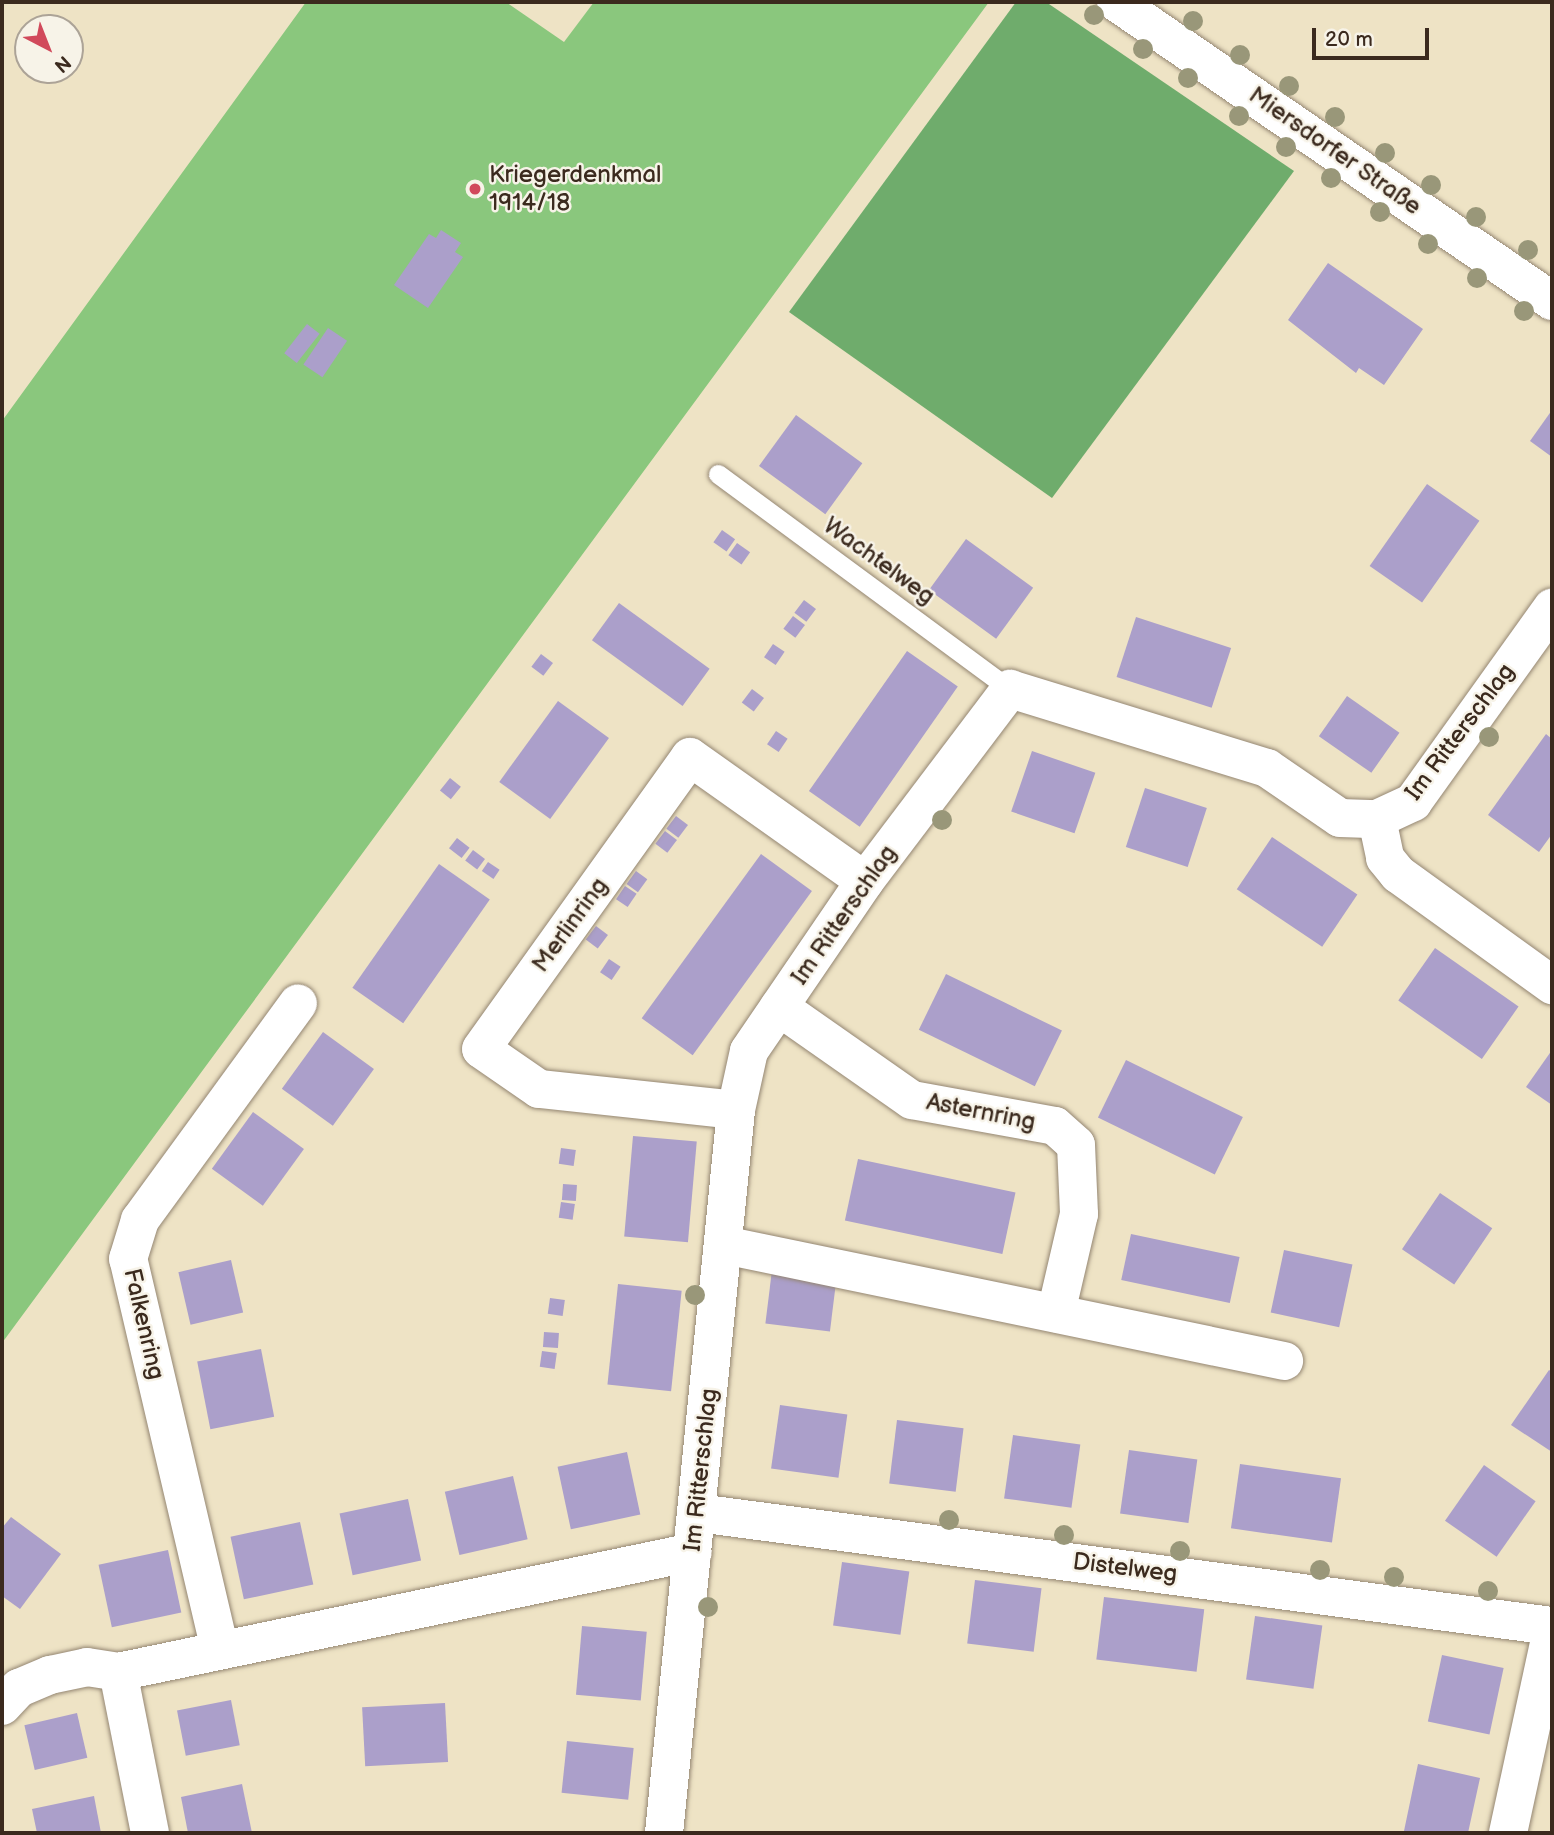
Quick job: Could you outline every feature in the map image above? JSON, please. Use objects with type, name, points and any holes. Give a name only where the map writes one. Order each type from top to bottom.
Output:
[{"type":"street","name":"Miersdorfer Straße","points":[[1116,2],[1552,301]]},
{"type":"street","name":"Im Ritterschlag","points":[[664,1833],[698,1513],[736,1110],[749,1051],[865,881],[1010,689],[1267,768],[1340,818],[1377,819],[1413,802],[1552,608]]},
{"type":"street","name":"Merlinring","points":[[736,1110],[539,1089],[481,1049],[690,757],[865,881]]},
{"type":"street","points":[[1377,819],[1385,858],[1398,874],[1552,985]]},
{"type":"street","name":"Falkenring","points":[[220,1650],[128,1259],[140,1220],[298,1003]]},
{"type":"street","name":"Asternring","points":[[779,1007],[912,1100],[1055,1126],[1076,1145],[1079,1214],[1056,1313]]},
{"type":"street","points":[[723,1245],[1284,1361]]},
{"type":"street","name":"Distelweg","points":[[698,1513],[1552,1628]]},
{"type":"street","points":[[2,1706],[19,1688],[50,1675],[87,1667],[118,1672],[693,1552]]},
{"type":"street","points":[[1508,1833],[1552,1628]]},
{"type":"street","points":[[118,1672],[150,1833]]},
{"type":"lane","name":"Wachtelweg","points":[[718,474],[1010,689]]},
{"type":"green space","points":[[306,2],[506,2],[564,42],[594,2],[989,2],[2,1343],[2,421]]},
{"type":"green space","points":[[1016,2],[1046,2],[1294,171],[1052,498],[789,312]]},
{"type":"building","points":[[441,230],[461,243],[455,252],[463,257],[428,308],[394,285],[429,234],[436,238]]},
{"type":"building","points":[[1328,263],[1423,329],[1384,385],[1359,368],[1356,373],[1288,320]]},
{"type":"building","points":[[307,324],[320,334],[297,363],[284,353]]},
{"type":"building","points":[[328,328],[347,341],[322,377],[303,364]]},
{"type":"building","points":[[1552,410],[1552,457],[1530,441]]},
{"type":"building","points":[[796,415],[862,463],[825,514],[759,466]]},
{"type":"building","points":[[1427,484],[1479,521],[1422,603],[1370,566]]},
{"type":"building","points":[[722,530],[735,539],[727,551],[713,542]]},
{"type":"building","points":[[966,539],[1033,588],[996,639],[929,590]]},
{"type":"building","points":[[737,543],[750,552],[742,564],[728,555]]},
{"type":"building","points":[[804,600],[816,609],[806,622],[794,613]]},
{"type":"building","points":[[619,603],[710,669],[683,706],[592,640]]},
{"type":"building","points":[[793,616],[805,625],[795,638],[783,629]]},
{"type":"building","points":[[1136,617],[1231,648],[1212,708],[1117,677]]},
{"type":"building","points":[[773,644],[785,652],[776,665],[764,657]]},
{"type":"building","points":[[907,651],[958,687],[860,827],[809,791]]},
{"type":"building","points":[[541,654],[553,663],[543,676],[531,667]]},
{"type":"building","points":[[752,689],[764,698],[754,712],[742,703]]},
{"type":"building","points":[[1347,696],[1399,733],[1371,773],[1319,736]]},
{"type":"building","points":[[558,701],[609,738],[550,819],[499,782]]},
{"type":"building","points":[[776,731],[788,739],[779,752],[767,744]]},
{"type":"building","points":[[1546,734],[1552,739],[1552,834],[1539,852],[1488,815]]},
{"type":"building","points":[[1032,751],[1095,773],[1075,833],[1011,812]]},
{"type":"building","points":[[450,778],[461,787],[451,799],[440,790]]},
{"type":"building","points":[[1145,788],[1207,808],[1188,867],[1126,847]]},
{"type":"building","points":[[676,816],[688,825],[678,838],[666,829]]},
{"type":"building","points":[[665,831],[677,840],[667,853],[655,844]]},
{"type":"building","points":[[1272,837],[1357,895],[1322,947],[1237,889]]},
{"type":"building","points":[[457,838],[470,848],[462,858],[449,848]]},
{"type":"building","points":[[473,850],[485,859],[477,869],[465,860]]},
{"type":"building","points":[[761,854],[812,891],[693,1055],[642,1018]]},
{"type":"building","points":[[488,862],[500,870],[493,879],[482,871]]},
{"type":"building","points":[[439,864],[490,900],[403,1023],[352,988]]},
{"type":"building","points":[[636,871],[647,879],[638,892],[627,884]]},
{"type":"building","points":[[625,886],[637,894],[628,907],[616,899]]},
{"type":"building","points":[[596,926],[608,935],[598,949],[586,940]]},
{"type":"building","points":[[1435,948],[1519,1007],[1482,1059],[1398,1000]]},
{"type":"building","points":[[609,959],[621,967],[612,980],[600,972]]},
{"type":"building","points":[[946,974],[1062,1031],[1035,1086],[919,1030]]},
{"type":"building","points":[[323,1032],[374,1069],[333,1126],[282,1089]]},
{"type":"building","points":[[1552,1050],[1552,1105],[1526,1087]]},
{"type":"building","points":[[1126,1060],[1243,1117],[1215,1175],[1098,1118]]},
{"type":"building","points":[[253,1112],[304,1149],[263,1206],[212,1169]]},
{"type":"building","points":[[633,1136],[697,1142],[688,1242],[624,1237]]},
{"type":"building","points":[[561,1148],[576,1150],[574,1166],[559,1164]]},
{"type":"building","points":[[858,1159],[1015,1192],[1002,1254],[845,1221]]},
{"type":"building","points":[[563,1184],[577,1185],[576,1201],[562,1200]]},
{"type":"building","points":[[1440,1193],[1492,1228],[1454,1285],[1402,1249]]},
{"type":"building","points":[[561,1202],[575,1204],[573,1220],[559,1218]]},
{"type":"building","points":[[1131,1234],[1240,1257],[1230,1303],[1121,1280]]},
{"type":"building","points":[[1284,1250],[1352,1265],[1339,1327],[1271,1313]]},
{"type":"building","points":[[231,1260],[243,1313],[191,1325],[178,1272]]},
{"type":"building","points":[[772,1270],[837,1278],[830,1332],[765,1324]]},
{"type":"building","points":[[618,1284],[682,1291],[671,1391],[607,1384]]},
{"type":"building","points":[[550,1298],[565,1300],[563,1316],[548,1314]]},
{"type":"building","points":[[544,1332],[559,1333],[558,1348],[543,1347]]},
{"type":"building","points":[[261,1349],[274,1417],[210,1429],[197,1361]]},
{"type":"building","points":[[542,1351],[557,1353],[555,1369],[540,1367]]},
{"type":"building","points":[[1549,1370],[1552,1372],[1552,1452],[1511,1425]]},
{"type":"building","points":[[780,1405],[847,1414],[838,1478],[771,1468]]},
{"type":"building","points":[[897,1420],[964,1428],[956,1492],[889,1484]]},
{"type":"building","points":[[1013,1435],[1080,1444],[1071,1508],[1004,1498]]},
{"type":"building","points":[[1129,1450],[1197,1460],[1188,1523],[1120,1513]]},
{"type":"building","points":[[627,1452],[640,1515],[571,1529],[558,1467]]},
{"type":"building","points":[[1240,1464],[1341,1478],[1332,1543],[1231,1528]]},
{"type":"building","points":[[1484,1465],[1536,1501],[1497,1557],[1445,1521]]},
{"type":"building","points":[[513,1476],[528,1539],[459,1555],[445,1492]]},
{"type":"building","points":[[408,1499],[421,1561],[353,1575],[340,1514]]},
{"type":"building","points":[[11,1517],[61,1554],[20,1609],[2,1596],[2,1528]]},
{"type":"building","points":[[300,1522],[313,1585],[244,1599],[231,1537]]},
{"type":"building","points":[[168,1550],[181,1613],[112,1627],[99,1565]]},
{"type":"building","points":[[842,1562],[909,1571],[900,1635],[833,1625]]},
{"type":"building","points":[[975,1580],[1042,1588],[1034,1652],[967,1644]]},
{"type":"building","points":[[1104,1597],[1204,1609],[1197,1672],[1096,1660]]},
{"type":"building","points":[[1255,1616],[1322,1625],[1313,1689],[1246,1679]]},
{"type":"building","points":[[582,1626],[647,1632],[641,1700],[576,1695]]},
{"type":"building","points":[[1442,1655],[1504,1668],[1489,1735],[1428,1722]]},
{"type":"building","points":[[231,1700],[240,1745],[186,1756],[177,1710]]},
{"type":"building","points":[[445,1703],[448,1762],[365,1766],[362,1707]]},
{"type":"building","points":[[77,1713],[87,1758],[35,1770],[24,1725]]},
{"type":"building","points":[[567,1741],[634,1748],[628,1800],[562,1793]]},
{"type":"building","points":[[1418,1764],[1480,1778],[1468,1833],[1404,1831]]},
{"type":"building","points":[[242,1784],[252,1833],[188,1833],[181,1797]]},
{"type":"building","points":[[94,1796],[101,1833],[37,1833],[32,1809]]},
{"type":"place","name":"Kriegerdenkmal 1914/18","points":[[475,189]]}]
